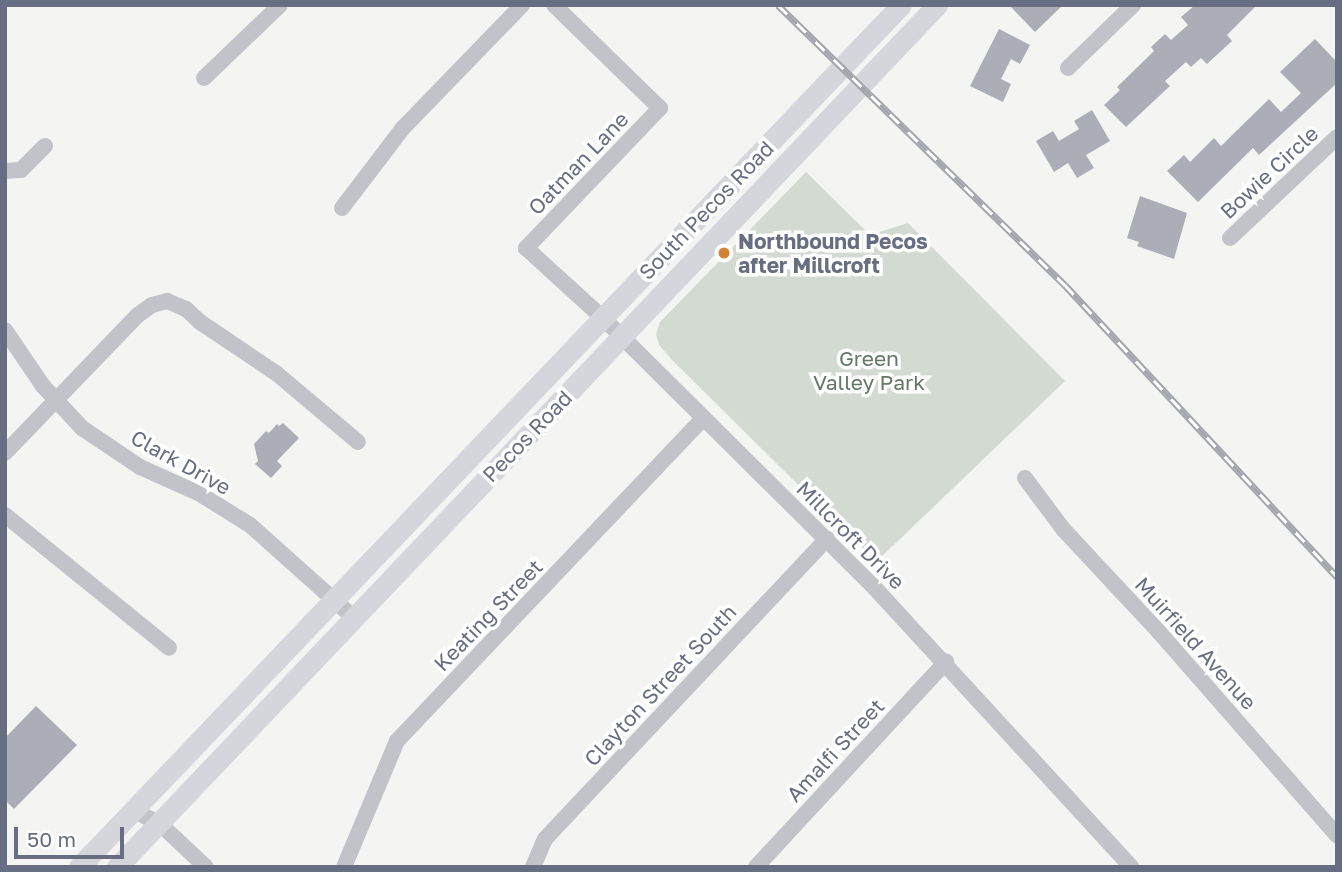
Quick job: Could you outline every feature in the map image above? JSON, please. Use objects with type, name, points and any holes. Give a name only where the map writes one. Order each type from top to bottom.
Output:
[{"type":"main road","name":"South Pecos Road","points":[[512,415],[901,5]]},
{"type":"main road","name":"Pecos Road","points":[[117,867],[937,5]]},
{"type":"main road","name":"Pecos Road","points":[[79,867],[512,415]]},
{"type":"street","points":[[204,78],[280,5]]},
{"type":"street","points":[[342,208],[403,128],[522,5]]},
{"type":"street","name":"Oatman Lane","points":[[526,248],[660,108],[554,5]]},
{"type":"street","points":[[1068,68],[1133,5]]},
{"type":"street","name":"Bowie Circle","points":[[1230,238],[1337,137]]},
{"type":"street","points":[[5,172],[20,170],[45,146]]},
{"type":"street","name":"Millcroft Drive","points":[[526,248],[603,318],[827,539],[946,662],[1131,867]]},
{"type":"street","points":[[5,453],[138,315],[152,305],[167,301],[186,309],[200,322],[276,373],[358,442]]},
{"type":"street","name":"Clark Drive","points":[[5,330],[43,386],[82,428],[139,467],[200,494],[250,525],[354,618]]},
{"type":"street","name":"Keating Street","points":[[344,867],[397,741],[704,418]]},
{"type":"street","name":"Muirfield Avenue","points":[[1025,478],[1063,529],[1159,632],[1337,835]]},
{"type":"street","points":[[5,515],[169,648]]},
{"type":"street","name":"Clayton Street South","points":[[534,867],[545,839],[827,539]]},
{"type":"street","name":"Amalfi Street","points":[[756,867],[946,662]]},
{"type":"street","points":[[132,810],[159,822],[206,867]]},
{"type":"green space","name":"Green Valley Park","points":[[806,172],[870,235],[908,223],[1065,381],[876,562],[672,360],[659,345],[656,334],[660,322]]},
{"type":"building","points":[[1009,5],[1063,5],[1035,32]]},
{"type":"building","points":[[1195,5],[1257,5],[1227,35],[1232,41],[1207,64],[1201,58],[1191,67],[1186,62],[1165,81],[1170,86],[1126,127],[1104,105],[1120,90],[1117,87],[1154,51],[1151,47],[1165,34],[1171,40],[1188,25],[1181,17]]},
{"type":"building","points":[[999,29],[1030,45],[1020,64],[1011,59],[1001,79],[1011,84],[1003,102],[970,86]]},
{"type":"building","points":[[1315,39],[1337,62],[1337,83],[1259,155],[1253,148],[1198,202],[1167,171],[1184,155],[1190,162],[1214,138],[1221,146],[1269,99],[1281,112],[1301,93],[1280,72]]},
{"type":"building","points":[[1092,110],[1110,141],[1086,155],[1094,168],[1077,178],[1068,163],[1054,172],[1036,141],[1053,131],[1059,141],[1079,129],[1074,121]]},
{"type":"building","points":[[1140,196],[1187,213],[1174,259],[1137,246],[1139,242],[1127,238]]},
{"type":"building","points":[[283,423],[299,438],[277,461],[282,466],[271,478],[255,464],[258,461],[254,444],[266,431],[269,433],[277,424],[279,426]]},
{"type":"building","points":[[36,706],[77,745],[14,809],[5,800],[5,738]]},
{"type":"railway","points":[[778,5],[1065,285],[1337,577]]},
{"type":"place","name":"Northbound Pecos after Millcroft","points":[[724,253]]}]
